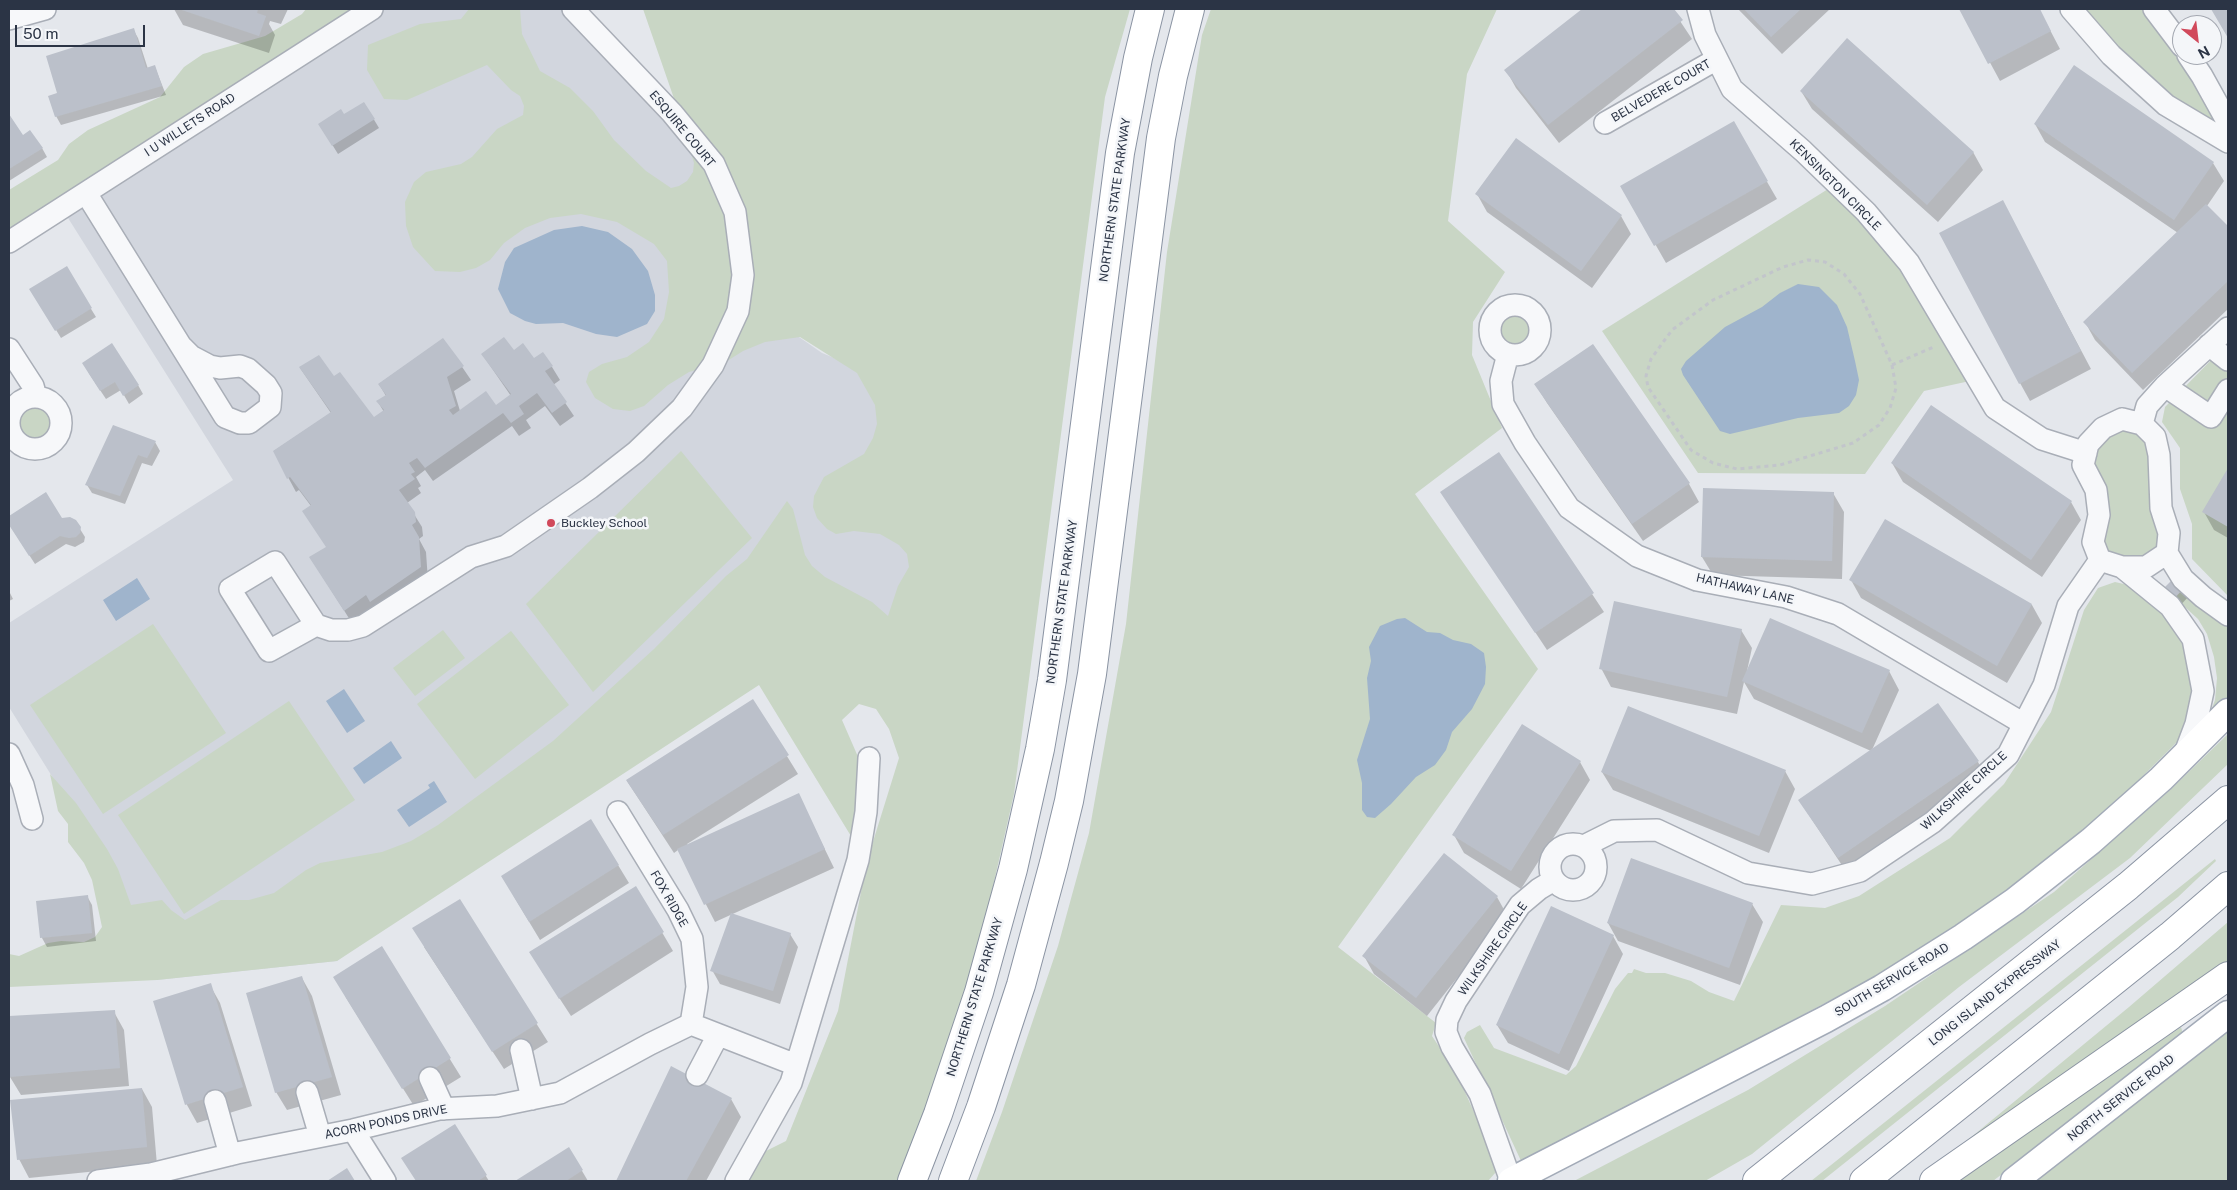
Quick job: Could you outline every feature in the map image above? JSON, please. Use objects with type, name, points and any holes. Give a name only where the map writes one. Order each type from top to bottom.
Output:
[{"type":"highway","name":"NORTHERN STATE PARKWAY","points":[[912,1181],[938,1114],[982,983],[1013,868],[1040,749],[1052,680],[1123,137],[1136,66],[1150,9]]},
{"type":"highway","points":[[953,1181],[981,1107],[1021,985],[1069,801],[1083,729],[1099,622],[1160,146],[1173,76],[1190,9]]},
{"type":"highway","name":"LONG ISLAND EXPRESSWAY","points":[[1757,1181],[2128,886],[2228,800]]},
{"type":"highway","points":[[1864,1181],[2170,936],[2228,886]]},
{"type":"highway","points":[[1934,1181],[2228,976]]},
{"type":"main road","name":"SOUTH SERVICE ROAD","points":[[1511,1181],[1826,1019],[1936,955],[2016,901],[2067,861],[2138,800],[2228,712]]},
{"type":"main road","name":"NORTH SERVICE ROAD","points":[[2014,1181],[2228,1014]]},
{"type":"street","points":[[9,19],[45,9]]},
{"type":"street","name":"I U WILLETS ROAD","points":[[9,242],[372,9]]},
{"type":"street","name":"ESQUIRE COURT","points":[[316,624],[331,630],[348,630],[363,626],[471,557],[506,546],[590,488],[636,452],[682,408],[708,372],[738,312],[743,275],[735,212],[714,164],[672,113],[572,9]]},
{"type":"street","name":"KENSINGTON CIRCLE","points":[[1698,9],[1705,35],[1732,89],[1803,152],[1866,212],[1909,263],[1955,337],[1995,408],[2042,439],[2086,453]]},
{"type":"street","points":[[2071,9],[2111,55],[2166,105],[2228,142]]},
{"type":"street","points":[[2154,9],[2172,33]]},
{"type":"street","name":"BELVEDERE COURT","points":[[1605,123],[1718,60]]},
{"type":"street","points":[[2195,65],[2228,122]]},
{"type":"street","points":[[86,193],[182,347]]},
{"type":"street","points":[[2142,424],[2147,406],[2165,386],[2228,328]]},
{"type":"street","points":[[2209,345],[2228,360]]},
{"type":"street","points":[[9,348],[33,386],[36,397]]},
{"type":"street","name":"HATHAWAY LANE","points":[[1508,354],[1501,381],[1503,404],[1524,443],[1569,508],[1637,556],[1697,580],[1786,597],[1838,614],[2024,724]]},
{"type":"street","points":[[2165,386],[2211,417],[2228,390]]},
{"type":"street","points":[[2167,553],[2146,567],[2122,567],[2100,560],[2093,542],[2099,515],[2096,490],[2083,465],[2088,444],[2103,428],[2122,420],[2142,424],[2155,437],[2159,455],[2161,509],[2169,533],[2167,553],[2183,579],[2203,597],[2228,615]]},
{"type":"street","name":"WILKSHIRE CIRCLE","points":[[1511,1181],[1480,1094],[1452,1047],[1446,1032],[1447,1020],[1456,1001],[1520,905],[1539,889],[1554,880],[1550,865],[1556,851],[1570,844],[1584,846],[1614,831],[1658,830],[1748,874],[1812,884],[1860,871],[1941,815],[2008,755],[2044,685],[2068,606],[2100,560]]},
{"type":"street","points":[[2122,567],[2170,606],[2193,639],[2203,691],[2196,724],[2184,756]]},
{"type":"street","points":[[9,754],[23,785],[32,819]]},
{"type":"street","points":[[736,1181],[791,1083],[858,860],[866,812],[869,758]]},
{"type":"street","name":"FOX RIDGE","points":[[618,812],[678,910],[692,939],[697,987],[691,1024]]},
{"type":"street","points":[[1554,880],[1567,890],[1583,889],[1589,885],[1594,879],[1597,864],[1595,857],[1584,846]]},
{"type":"street","points":[[691,1024],[796,1065]]},
{"type":"street","name":"ACORN PONDS DRIVE","points":[[98,1181],[150,1174],[444,1109],[497,1106],[560,1093],[691,1024]]},
{"type":"street","points":[[698,1075],[718,1035]]},
{"type":"street","points":[[521,1050],[532,1099]]},
{"type":"street","points":[[430,1078],[444,1109]]},
{"type":"street","points":[[307,1092],[320,1136]]},
{"type":"street","points":[[215,1101],[230,1155]]},
{"type":"street","points":[[353,1130],[385,1181]]},
{"type":"path","points":[[1808,260],[1826,262],[1844,274],[1860,294],[1892,365],[1896,388],[1890,408],[1879,425],[1853,443],[1780,465],[1737,469],[1713,463],[1692,450],[1648,387],[1646,376],[1651,359],[1672,330],[1713,300],[1783,267],[1808,260]]},
{"type":"path","points":[[1892,365],[1955,337]]},
{"type":"shaded area","name":"Buckley School","points":[[380,9],[582,9],[679,113],[799,337],[822,353],[869,372],[930,482],[914,633],[826,605],[337,961],[157,980],[84,828],[9,707],[9,623],[233,480],[63,210]]},
{"type":"green space","points":[[306,9],[363,9],[9,234],[9,190],[58,160],[69,144],[88,130],[160,97],[184,67],[203,54],[265,36],[302,14]]},
{"type":"green space","points":[[469,9],[520,9],[522,34],[540,71],[570,88],[593,111],[614,140],[646,171],[671,188],[687,181],[693,172],[694,163],[643,9],[1130,9],[1105,97],[1014,794],[982,935],[925,1115],[898,1181],[729,1181],[748,1160],[786,1141],[838,1011],[867,861],[899,758],[889,729],[876,709],[859,704],[842,720],[859,759],[857,846],[759,685],[337,961],[157,980],[9,987],[9,954],[19,956],[48,943],[61,941],[84,942],[95,937],[102,927],[92,880],[84,863],[68,842],[68,824],[58,811],[50,774],[76,803],[107,849],[118,869],[131,905],[162,900],[171,910],[185,920],[221,900],[249,900],[274,893],[306,870],[320,863],[382,852],[411,841],[438,825],[553,741],[654,649],[726,576],[747,559],[787,501],[793,509],[805,555],[812,566],[825,577],[872,602],[888,616],[898,586],[909,567],[907,554],[899,545],[880,534],[854,531],[836,534],[827,529],[817,518],[813,507],[814,496],[824,477],[864,454],[873,438],[877,424],[875,405],[857,373],[800,337],[765,342],[743,351],[724,363],[689,372],[668,385],[644,406],[630,411],[613,409],[595,398],[586,382],[589,372],[602,364],[627,357],[649,342],[664,319],[669,292],[667,261],[654,244],[617,222],[581,214],[550,218],[525,228],[504,243],[490,260],[476,268],[460,272],[435,271],[413,247],[406,226],[405,202],[414,182],[426,172],[461,164],[472,157],[497,129],[523,115],[524,106],[520,96],[511,90],[487,65],[407,100],[384,99],[367,70],[368,45],[420,24],[461,19]]},
{"type":"green space","points":[[1211,9],[1497,9],[1467,74],[1448,221],[1505,272],[1473,322],[1472,355],[1502,428],[1415,494],[1538,669],[1338,947],[1436,1023],[1432,1036],[1456,1072],[1491,1150],[1496,1172],[1488,1181],[976,1181],[1002,1112],[1058,946],[1089,833],[1126,624],[1167,252],[1202,35]]},
{"type":"green space","points":[[2071,9],[2154,9],[2172,41],[2172,65],[2185,65],[2228,142],[2166,105]]},
{"type":"green space","points":[[1836,184],[1866,212],[1979,379],[1924,391],[1865,474],[1698,473],[1602,331]]},
{"type":"green space","points":[[1510,305],[1520,305],[1529,309],[1535,315],[1538,320],[1538,338],[1529,349],[1520,353],[1510,353],[1501,349],[1495,343],[1491,334],[1491,324],[1495,315],[1501,309]]},
{"type":"green space","points":[[2228,343],[2228,596],[2192,559],[2192,524],[2180,489],[2180,448],[2162,422],[2165,407]]},
{"type":"green space","points":[[35,397],[49,401],[57,409],[61,423],[57,437],[49,445],[35,449],[21,445],[13,437],[9,423],[13,409],[21,401]]},
{"type":"green space","points":[[2142,424],[2169,533],[2146,567],[2100,560],[2088,444],[2103,428]]},
{"type":"green space","points":[[681,451],[752,538],[593,692],[526,604]]},
{"type":"green space","points":[[2115,582],[2137,587],[2164,610],[2192,653],[2196,705],[2186,733],[2120,799],[2011,892],[1918,954],[1522,1163],[1464,1038],[1467,1032],[1480,1025],[1494,1048],[1566,1075],[1576,1066],[1615,989],[1628,973],[1632,973],[1634,969],[1646,973],[1665,973],[1691,981],[1709,992],[1734,1001],[1781,905],[1825,908],[1859,896],[1950,838],[2004,784],[2051,712],[2084,610],[2098,588]]},
{"type":"green space","points":[[2182,590],[2210,614],[2228,626],[2228,702],[2206,724],[2215,700],[2217,678],[2214,657],[2207,634],[2198,619],[2175,598]]},
{"type":"green space","points":[[153,624],[226,733],[103,814],[30,705]]},
{"type":"green space","points":[[443,630],[465,658],[415,696],[393,668]]},
{"type":"green space","points":[[511,631],[569,705],[475,779],[417,704]]},
{"type":"green space","points":[[289,701],[355,800],[184,914],[118,815]]},
{"type":"green space","points":[[2228,734],[2228,764],[2130,858],[1959,987],[1752,1154],[1705,1181],[1574,1181],[1748,1090],[1885,1006],[2054,892],[2171,789]]},
{"type":"green space","points":[[2215,859],[2216,861],[2178,897],[1822,1181],[1811,1181]]},
{"type":"green space","points":[[2228,922],[2228,965],[2185,998],[1918,1181],[2129,1007]]},
{"type":"green space","points":[[2228,1014],[2228,1181],[2014,1181]]},
{"type":"green space","points":[[2181,1027],[2183,1034],[1993,1181],[1957,1181]]},
{"type":"water","points":[[582,226],[608,232],[632,249],[648,271],[655,295],[655,311],[647,324],[617,337],[596,334],[563,323],[536,324],[525,321],[510,313],[498,289],[505,262],[514,248],[554,230]]},
{"type":"water","points":[[1798,284],[1819,287],[1837,305],[1847,327],[1855,361],[1859,380],[1856,395],[1849,406],[1839,413],[1798,418],[1730,434],[1720,431],[1683,375],[1681,369],[1686,361],[1725,327],[1762,307],[1780,293]]},
{"type":"water","points":[[137,578],[150,599],[116,621],[103,600]]},
{"type":"water","points":[[1405,618],[1427,632],[1440,633],[1453,640],[1471,644],[1484,653],[1486,667],[1485,684],[1472,709],[1452,732],[1446,750],[1435,765],[1416,777],[1375,818],[1367,817],[1362,810],[1362,783],[1357,760],[1370,719],[1367,678],[1371,661],[1369,647],[1380,626]]},
{"type":"water","points":[[344,689],[365,721],[347,733],[326,701]]},
{"type":"water","points":[[391,741],[402,758],[364,784],[353,768]]},
{"type":"water","points":[[434,781],[447,802],[409,827],[397,810],[430,788],[428,785]]},
{"type":"building","points":[[179,9],[258,9],[257,13],[266,16],[259,36]]},
{"type":"building","points":[[1582,9],[1674,9],[1683,20],[1548,125],[1504,70]]},
{"type":"building","points":[[1744,9],[1801,9],[1771,37]]},
{"type":"building","points":[[1959,9],[2040,9],[2051,31],[1988,64]]},
{"type":"building","points":[[2211,9],[2228,9],[2228,38],[2222,28],[2222,15],[2215,15]]},
{"type":"building","points":[[134,28],[146,68],[155,65],[162,86],[55,117],[48,96],[57,93],[46,56]]},
{"type":"building","points":[[1847,38],[1974,152],[1927,205],[1800,91]]},
{"type":"building","points":[[2074,65],[2214,162],[2174,220],[2034,124]]},
{"type":"building","points":[[364,102],[375,119],[332,146],[318,124],[341,109],[344,114]]},
{"type":"building","points":[[9,114],[23,135],[30,130],[43,148],[9,169]]},
{"type":"building","points":[[1734,121],[1768,181],[1654,246],[1620,186]]},
{"type":"building","points":[[1516,138],[1622,215],[1581,271],[1475,194]]},
{"type":"building","points":[[2003,200],[2081,351],[2019,384],[1939,233]]},
{"type":"building","points":[[2206,204],[2228,226],[2228,281],[2132,373],[2083,322]]},
{"type":"building","points":[[67,266],[92,308],[55,331],[29,289]]},
{"type":"building","points":[[504,337],[514,350],[523,343],[534,358],[543,352],[553,366],[545,371],[567,402],[552,413],[537,393],[519,406],[524,414],[511,423],[503,413],[425,468],[417,458],[409,463],[415,472],[411,474],[415,479],[399,490],[415,512],[416,522],[412,525],[419,537],[421,567],[370,602],[366,595],[344,611],[309,557],[326,547],[302,511],[311,505],[290,477],[287,479],[273,451],[331,412],[299,367],[319,355],[334,376],[340,372],[374,417],[384,410],[376,401],[386,395],[378,384],[443,338],[464,366],[447,377],[456,406],[449,410],[453,415],[486,391],[496,405],[511,394],[481,354]]},
{"type":"building","points":[[112,343],[139,385],[123,396],[115,382],[100,391],[82,363]]},
{"type":"building","points":[[1593,344],[1690,483],[1632,524],[1534,384]]},
{"type":"building","points":[[1931,405],[2072,501],[2031,560],[1891,463]]},
{"type":"building","points":[[113,425],[156,441],[147,458],[138,455],[120,496],[85,485]]},
{"type":"building","points":[[1499,452],[1594,593],[1535,633],[1440,492]]},
{"type":"building","points":[[2228,468],[2228,527],[2202,512]]},
{"type":"building","points":[[1703,488],[1834,492],[1832,561],[1701,557]]},
{"type":"building","points":[[46,492],[62,518],[70,517],[76,520],[81,527],[80,533],[76,537],[60,536],[29,556],[9,525],[9,516]]},
{"type":"building","points":[[1885,519],[2032,604],[1997,666],[1849,580]]},
{"type":"building","points":[[2176,576],[2186,586],[2169,603],[2159,593]]},
{"type":"building","points":[[1614,601],[1742,629],[1727,697],[1599,669]]},
{"type":"building","points":[[1770,618],[1890,670],[1862,733],[1742,681]]},
{"type":"building","points":[[753,699],[789,755],[663,835],[626,780]]},
{"type":"building","points":[[1938,703],[1979,761],[1838,858],[1798,800]]},
{"type":"building","points":[[1628,706],[1786,770],[1759,836],[1601,772]]},
{"type":"building","points":[[1522,724],[1581,761],[1511,871],[1452,835]]},
{"type":"building","points":[[799,793],[825,849],[704,905],[677,849]]},
{"type":"building","points":[[591,819],[619,865],[529,922],[501,876]]},
{"type":"building","points":[[1444,853],[1498,896],[1416,998],[1362,956]]},
{"type":"building","points":[[1631,858],[1753,903],[1729,968],[1607,923]]},
{"type":"building","points":[[636,886],[664,932],[559,999],[529,952]]},
{"type":"building","points":[[88,895],[92,933],[40,938],[36,901]]},
{"type":"building","points":[[460,899],[538,1023],[492,1052],[412,928]]},
{"type":"building","points":[[1551,906],[1614,935],[1559,1054],[1496,1025]]},
{"type":"building","points":[[731,913],[791,933],[773,991],[710,971]]},
{"type":"building","points":[[382,946],[451,1058],[402,1089],[333,977]]},
{"type":"building","points":[[302,976],[332,1077],[275,1093],[246,993]]},
{"type":"building","points":[[211,983],[243,1087],[185,1105],[153,1001]]},
{"type":"building","points":[[115,1010],[120,1068],[9,1077],[9,1016]]},
{"type":"building","points":[[671,1066],[732,1098],[686,1181],[616,1181]]},
{"type":"building","points":[[142,1088],[147,1147],[17,1160],[10,1100]]},
{"type":"building","points":[[455,1124],[487,1175],[478,1181],[416,1181],[401,1158]]},
{"type":"building","points":[[569,1147],[583,1170],[566,1181],[515,1181]]},
{"type":"building","points":[[347,1168],[355,1181],[327,1181]]},
{"type":"place","name":"Buckley School","points":[[551,523]]}]
